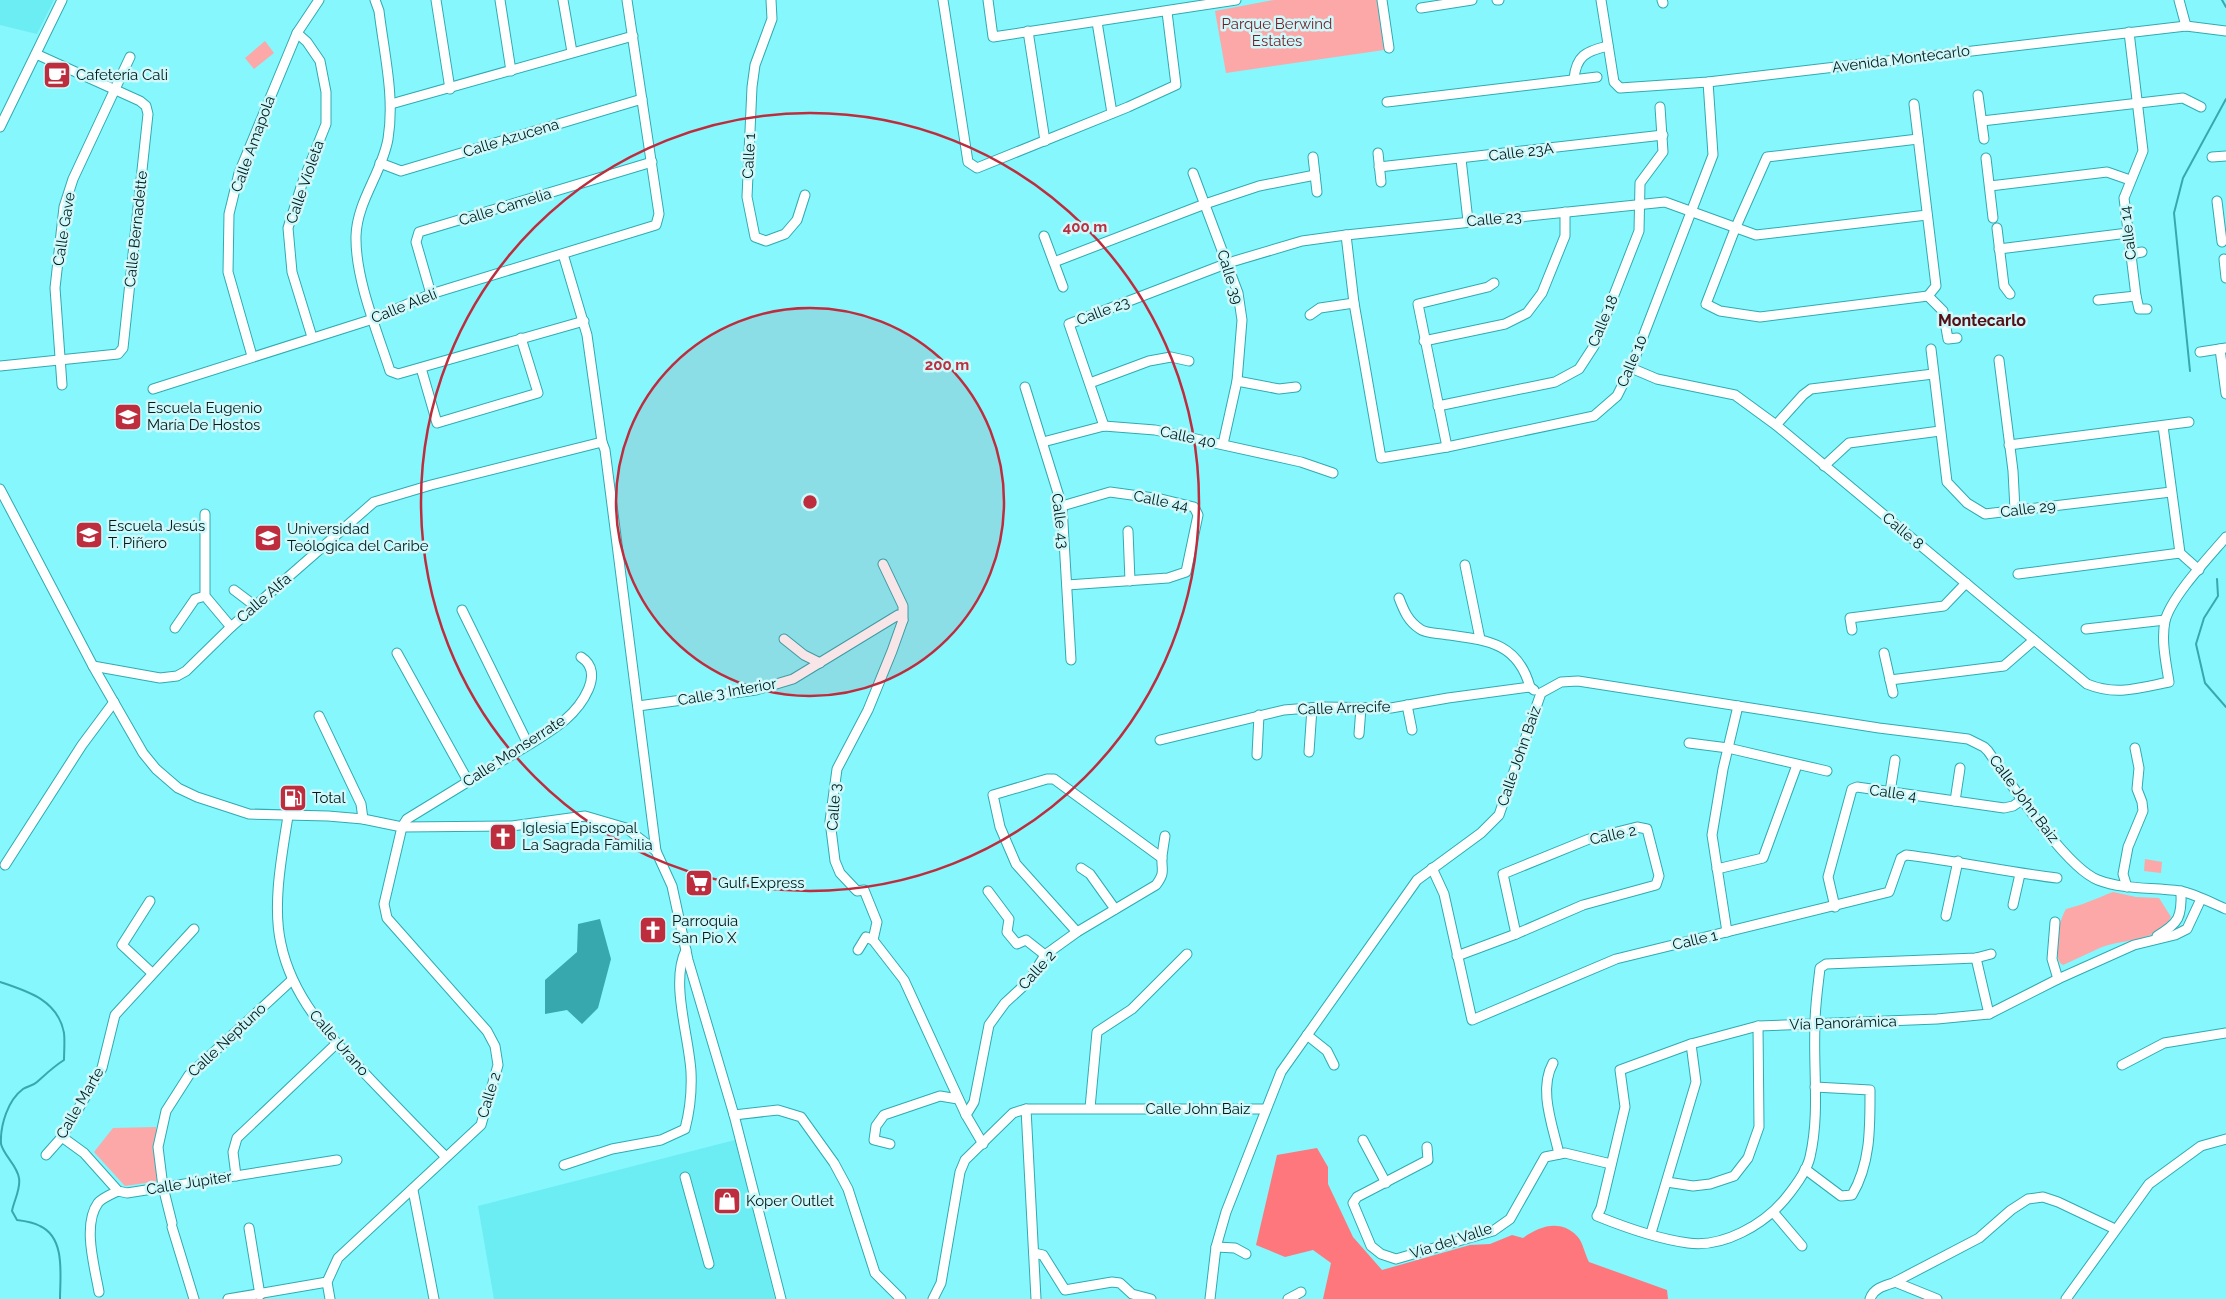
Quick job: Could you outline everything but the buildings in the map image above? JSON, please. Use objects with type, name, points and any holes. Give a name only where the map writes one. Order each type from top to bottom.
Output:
[{"type":"street","points":[[0,127],[62,0]]},
{"type":"street","name":"Calle Amapola","points":[[252,356],[228,272],[229,214],[240,173],[297,33],[319,0]]},
{"type":"street","points":[[376,0],[391,104],[388,141],[359,212],[356,230],[357,261],[390,371],[398,374],[584,321]]},
{"type":"street","points":[[436,0],[450,89]]},
{"type":"street","points":[[500,0],[511,71]]},
{"type":"street","points":[[563,0],[572,52]]},
{"type":"street","points":[[627,0],[652,162]]},
{"type":"street","name":"Calle 1","points":[[771,0],[772,19],[755,65],[752,88],[747,197],[755,237],[766,242],[785,234],[796,220],[805,195]]},
{"type":"street","points":[[943,0],[968,162],[977,168],[1176,85],[1167,12]]},
{"type":"street","points":[[988,0],[993,37],[1236,0]]},
{"type":"street","points":[[1382,0],[1389,48]]},
{"type":"street","points":[[1421,8],[1453,1],[1472,0]]},
{"type":"street","points":[[1574,80],[1575,67],[1581,57],[1592,50],[1608,46],[1602,0]]},
{"type":"street","points":[[2179,0],[2186,26]]},
{"type":"street","points":[[1097,22],[1112,113]]},
{"type":"street","name":"Avenida Montecarlo","points":[[1608,46],[1614,82],[1620,88],[1708,82],[2186,26],[2226,31]]},
{"type":"street","points":[[1028,32],[1045,141]]},
{"type":"street","name":"Calle 14","points":[[2129,32],[2143,151],[2124,198],[2136,296]]},
{"type":"street","name":"Calle Violeta","points":[[297,33],[307,42],[320,61],[326,92],[326,124],[302,184],[288,228],[292,272],[312,337]]},
{"type":"street","points":[[391,104],[450,89],[572,52],[633,36]]},
{"type":"street","name":"Calle Bernadette","points":[[0,366],[118,354],[123,348],[148,114],[146,106],[140,101],[36,54]]},
{"type":"street","name":"Calle Gave","points":[[62,385],[55,288],[64,207],[73,179],[130,57]]},
{"type":"street","points":[[1387,102],[1597,77]]},
{"type":"street","name":"Calle 10","points":[[1354,303],[1381,458],[1446,447],[1594,416],[1617,396],[1630,368],[1713,155],[1708,82]]},
{"type":"street","points":[[1978,95],[1984,139]]},
{"type":"street","points":[[1982,121],[2183,98],[2201,107]]},
{"type":"street","name":"Calle Azucena","points":[[380,163],[401,171],[642,99]]},
{"type":"street","points":[[1914,104],[1936,286],[1928,296],[1760,317],[1720,311],[1706,304],[1735,229],[1767,157],[1918,139]]},
{"type":"street","name":"Calle 18","points":[[1438,406],[1555,382],[1578,369],[1594,346],[1639,231],[1640,183],[1663,152],[1660,107]]},
{"type":"street","name":"Calle 23A","points":[[1379,167],[1663,135]]},
{"type":"street","points":[[1378,153],[1381,182]]},
{"type":"street","points":[[2212,158],[2226,156]]},
{"type":"street","points":[[1313,157],[1317,192]]},
{"type":"street","points":[[1986,158],[1993,218]]},
{"type":"street","points":[[1461,159],[1468,221]]},
{"type":"street","name":"Calle Alelí","points":[[152,388],[373,319],[431,294],[656,224],[659,214],[652,162]]},
{"type":"street","name":"Calle Camelia","points":[[431,294],[416,242],[419,232],[652,162]]},
{"type":"street","points":[[1990,186],[2107,172],[2130,180]]},
{"type":"street","name":"Calle 39","points":[[1193,173],[1228,263],[1238,293],[1242,320],[1237,381],[1223,444]]},
{"type":"street","points":[[1054,262],[1205,204],[1259,186],[1315,175]]},
{"type":"street","points":[[2217,201],[2223,220],[2222,242]]},
{"type":"street","name":"Calle 23","points":[[1090,383],[1069,324],[1228,263],[1302,241],[1468,221],[1665,202],[1756,236],[1927,215]]},
{"type":"street","points":[[1424,341],[1505,324],[1526,313],[1542,293],[1565,236],[1565,212]]},
{"type":"street","points":[[1996,228],[2004,286],[2010,294]]},
{"type":"street","points":[[1999,250],[2128,233]]},
{"type":"street","points":[[1310,315],[1320,308],[1354,303],[1346,235]]},
{"type":"street","points":[[1044,236],[1063,287]]},
{"type":"street","points":[[2131,254],[2142,252]]},
{"type":"street","points":[[563,254],[584,321],[602,442],[605,450],[656,851],[672,886],[686,950],[734,1115],[781,1299]]},
{"type":"street","points":[[2224,259],[2226,278]]},
{"type":"street","points":[[1446,447],[1418,304],[1488,287],[1494,283]]},
{"type":"street","points":[[1928,296],[1943,311],[1948,339],[1957,338]]},
{"type":"street","points":[[2098,300],[2136,296],[2139,309],[2147,309]]},
{"type":"street","points":[[421,368],[437,423],[508,403],[538,393],[521,338]]},
{"type":"street","points":[[2200,352],[2223,348],[2226,394]]},
{"type":"street","name":"Calle 29","points":[[1931,349],[1948,482],[1968,503],[1985,514],[2172,492]]},
{"type":"street","points":[[1104,426],[1090,383],[1150,361],[1171,357],[1189,361]]},
{"type":"street","points":[[2000,360],[2015,510]]},
{"type":"street","name":"Calle 8","points":[[1630,368],[1657,379],[1735,395],[1776,426],[2087,684],[2102,690],[2126,691],[2169,682],[2164,646],[2165,620]]},
{"type":"street","points":[[1776,426],[1802,395],[1811,389],[1933,374]]},
{"type":"street","points":[[1237,381],[1279,390],[1296,387]]},
{"type":"street","name":"Calle 43","points":[[1025,387],[1062,506],[1071,660]]},
{"type":"street","points":[[2010,445],[2189,422]]},
{"type":"street","name":"Calle 40","points":[[1043,442],[1104,426],[1155,430],[1301,462],[1332,473]]},
{"type":"street","points":[[2164,426],[2180,553],[2199,570]]},
{"type":"street","points":[[1824,466],[1849,443],[1940,430]]},
{"type":"street","name":"Calle Alfa","points":[[92,666],[160,678],[176,676],[186,671],[231,627],[374,502],[431,485],[602,442]]},
{"type":"street","points":[[0,489],[92,666],[143,753],[156,769],[178,788],[197,797],[249,814],[363,819],[402,827],[512,826],[585,816],[626,828],[656,851]]},
{"type":"street","name":"Calle 44","points":[[1062,506],[1110,492],[1161,499],[1194,507],[1198,515],[1186,572],[1168,578],[1067,585]]},
{"type":"street","points":[[205,514],[205,596],[231,627]]},
{"type":"street","points":[[1128,531],[1130,581]]},
{"type":"street","points":[[2086,629],[2165,620],[2175,600],[2226,538]]},
{"type":"street","points":[[2018,574],[2180,553]]},
{"type":"street","points":[[884,564],[903,606],[903,620]]},
{"type":"street","points":[[1465,565],[1480,640]]},
{"type":"street","points":[[1852,630],[1850,618],[1944,606],[1966,583]]},
{"type":"street","points":[[234,590],[255,606]]},
{"type":"street","points":[[176,628],[195,599],[205,596]]},
{"type":"street","points":[[1399,598],[1406,617],[1421,630],[1497,644],[1511,653],[1528,680],[1530,687],[1541,693]]},
{"type":"street","points":[[462,610],[528,744]]},
{"type":"street","name":"Calle 3 Interior","points":[[638,706],[756,690],[793,680],[898,615],[903,620]]},
{"type":"street","name":"Calle 3","points":[[873,940],[877,922],[872,905],[864,890],[857,891],[840,873],[835,861],[830,821],[837,769],[868,710],[903,620]]},
{"type":"street","points":[[784,639],[804,655],[820,663]]},
{"type":"street","points":[[1890,680],[2004,666],[2034,640]]},
{"type":"street","points":[[1884,652],[1893,693]]},
{"type":"street","points":[[397,653],[468,781]]},
{"type":"street","name":"Calle Monserrate","points":[[402,827],[407,819],[565,720],[587,695],[591,671],[588,661],[581,657]]},
{"type":"street","name":"Calle John Baiz","points":[[933,1299],[941,1283],[960,1172],[965,1160],[1013,1113],[1026,1109],[1090,1108],[1266,1110],[1281,1072],[1393,911],[1417,880],[1481,833],[1498,815],[1541,693],[1561,682],[1578,680],[1878,728],[1968,739],[1984,747],[2022,800],[2054,840],[2085,874],[2099,880],[2127,887],[2201,899],[2226,909]]},
{"type":"street","name":"Calle Arrecife","points":[[1160,740],[1259,715],[1312,708],[1391,708],[1530,687]]},
{"type":"street","points":[[5,865],[82,745],[114,702]]},
{"type":"street","points":[[1407,705],[1412,730]]},
{"type":"street","points":[[1727,932],[1712,835],[1728,748],[1738,706]]},
{"type":"street","points":[[1309,752],[1312,708]]},
{"type":"street","points":[[1359,734],[1361,708]]},
{"type":"street","points":[[1257,755],[1259,715]]},
{"type":"street","points":[[319,716],[361,804],[363,819]]},
{"type":"street","points":[[1689,743],[1728,748],[1827,770]]},
{"type":"street","points":[[2127,887],[2122,874],[2128,847],[2143,811],[2137,789],[2139,768],[2135,748]]},
{"type":"street","points":[[1890,792],[1894,759]]},
{"type":"street","points":[[1717,869],[1763,858],[1797,764]]},
{"type":"street","points":[[1956,801],[1961,768]]},
{"type":"street","points":[[1077,932],[1016,864],[1000,827],[993,795],[1054,778],[1162,858]]},
{"type":"street","name":"Calle 4","points":[[1835,907],[1828,877],[1852,789],[1890,792],[2004,808],[2014,806],[2022,800]]},
{"type":"street","name":"Calle Urano","points":[[288,816],[277,914],[280,944],[292,980],[311,1014],[336,1044],[446,1157]]},
{"type":"street","name":"Calle 2","points":[[327,1282],[338,1258],[481,1125],[498,1065],[495,1046],[487,1030],[387,918],[384,904],[402,827]]},
{"type":"street","name":"Calle 2","points":[[1457,956],[1516,934],[1583,905],[1656,885],[1659,876],[1647,830],[1637,827],[1589,838],[1503,874],[1516,934]]},
{"type":"street","name":"Calle 2","points":[[966,1115],[974,1102],[989,1025],[1005,1003],[1029,981],[1045,955],[1077,932],[1156,885],[1162,877],[1164,870],[1162,858],[1165,836]]},
{"type":"street","name":"Calle 1","points":[[1432,868],[1444,894],[1472,1020],[1616,959],[1835,907],[1890,892],[1901,858],[1906,855],[1958,861],[2020,874],[2058,878]]},
{"type":"street","points":[[1946,916],[1958,861]]},
{"type":"street","points":[[1081,868],[1090,874],[1115,910]]},
{"type":"street","points":[[2013,905],[2020,874]]},
{"type":"street","points":[[988,891],[1009,919],[1007,932],[1017,944],[1026,940],[1045,955]]},
{"type":"street","points":[[2181,895],[2180,915],[2184,922],[2190,926],[2201,899]]},
{"type":"street","name":"Vía Panorámica","points":[[2152,939],[2157,932],[2170,923],[2181,895]]},
{"type":"street","points":[[150,901],[122,944],[152,974]]},
{"type":"street","name":"Vía Panorámica","points":[[2152,939],[2174,926],[2180,915]]},
{"type":"street","points":[[2055,922],[2052,959],[2058,979]]},
{"type":"street","name":"Vía Panorámica","points":[[1611,1164],[1625,1107],[1620,1070],[1691,1044],[1758,1026],[1937,1019],[1989,1014],[2058,979],[2134,944],[2175,935],[2190,926]]},
{"type":"street","name":"Calle Marte","points":[[46,1155],[62,1137],[102,1068],[115,1015],[194,928]]},
{"type":"street","points":[[858,950],[866,937],[873,940],[904,980],[958,1099],[983,1144]]},
{"type":"street","points":[[564,1165],[612,1149],[661,1140],[685,1129],[692,1104],[690,1070],[681,1000],[680,962],[686,950]]},
{"type":"street","points":[[1090,1108],[1097,1032],[1132,1009],[1187,954]]},
{"type":"street","points":[[1553,1063],[1548,1071],[1546,1094],[1559,1154],[1565,1153],[1611,1164],[1601,1208],[1597,1216],[1690,1243],[1713,1242],[1741,1233],[1774,1213],[1790,1194],[1810,1160],[1815,1127],[1815,1024],[1820,968],[1826,964],[1976,958],[1991,954]]},
{"type":"street","points":[[1976,958],[1989,1014]]},
{"type":"street","name":"Calle Neptuno","points":[[194,1299],[163,1187],[158,1147],[166,1112],[189,1075],[292,980]]},
{"type":"street","points":[[1667,1182],[1692,1186],[1710,1184],[1734,1176],[1748,1158],[1759,1127],[1758,1026]]},
{"type":"street","points":[[2122,1065],[2164,1043],[2226,1033]]},
{"type":"street","points":[[1307,1035],[1327,1051],[1334,1065]]},
{"type":"street","points":[[236,1176],[233,1152],[237,1138],[336,1044]]},
{"type":"street","points":[[1651,1233],[1696,1082],[1691,1044]]},
{"type":"street","points":[[1805,1169],[1841,1196],[1852,1195],[1862,1171],[1870,1140],[1870,1090],[1815,1086]]},
{"type":"street","points":[[890,1144],[874,1140],[876,1126],[884,1114],[940,1096],[958,1099]]},
{"type":"street","points":[[1026,1109],[1036,1299]]},
{"type":"street","points":[[734,1115],[778,1110],[801,1117],[834,1163],[848,1189],[875,1272],[902,1299]]},
{"type":"street","points":[[1210,1299],[1216,1247],[1226,1212],[1266,1110]]},
{"type":"street","points":[[62,1137],[84,1153],[118,1190],[98,1203],[91,1222],[90,1241],[99,1292]]},
{"type":"street","points":[[2066,1299],[2150,1184],[2201,1146],[2226,1139]]},
{"type":"street","points":[[1363,1140],[1386,1183]]},
{"type":"street","name":"Vía del Valle","points":[[1427,1147],[1428,1160],[1357,1197],[1353,1203],[1371,1246],[1381,1254],[1396,1259],[1493,1230],[1510,1219],[1545,1156],[1559,1154]]},
{"type":"street","name":"Calle Júpiter","points":[[118,1190],[127,1193],[337,1160]]},
{"type":"street","points":[[685,1177],[709,1264]]},
{"type":"street","points":[[413,1190],[434,1299]]},
{"type":"street","points":[[1870,1299],[1871,1295],[1880,1287],[1895,1282],[1979,1238],[2010,1210],[2028,1199],[2043,1197],[2115,1230]]},
{"type":"street","points":[[1774,1213],[1802,1246]]},
{"type":"street","points":[[249,1228],[260,1295]]},
{"type":"street","points":[[1216,1247],[1235,1248],[1246,1254]]},
{"type":"street","points":[[1034,1253],[1043,1255],[1065,1290],[1112,1282],[1120,1283],[1131,1297],[1151,1299]]},
{"type":"street","points":[[228,1299],[327,1282],[330,1299]]},
{"type":"street","points":[[1895,1282],[1937,1299]]},
{"type":"street","points":[[1288,1299],[1301,1292]]},
{"type":"shaded area","points":[[0,0],[54,0],[37,34],[0,25]]},
{"type":"shaded area","points":[[600,919],[611,959],[598,1008],[582,1024],[567,1010],[545,1014],[545,980],[577,952],[578,924]]},
{"type":"shaded area","points":[[735,1140],[775,1299],[494,1299],[478,1206]]},
{"type":"shaded area","points":[[1317,1148],[1328,1167],[1328,1184],[1353,1237],[1382,1270],[1470,1245],[1490,1244],[1512,1235],[1523,1238],[1536,1230],[1557,1226],[1564,1227],[1577,1236],[1589,1262],[1667,1290],[1668,1299],[1323,1299],[1331,1263],[1313,1250],[1285,1257],[1256,1245],[1277,1155]]},
{"type":"green space","name":"Parque Berwind Estates","points":[[1274,0],[1377,0],[1384,50],[1226,73],[1215,11]]},
{"type":"green space","points":[[265,41],[274,53],[254,69],[245,58]]},
{"type":"green space","points":[[2145,859],[2162,862],[2161,873],[2144,871]]},
{"type":"green space","points":[[2113,892],[2136,897],[2159,898],[2171,917],[2165,925],[2149,936],[2102,947],[2063,965],[2060,963],[2057,950],[2057,936],[2066,909]]},
{"type":"green space","points":[[156,1127],[159,1181],[125,1186],[94,1152],[113,1128]]},
{"type":"waterway","points":[[2222,0],[2226,7]]},
{"type":"waterway","points":[[2190,371],[2174,213],[2183,178],[2226,99]]},
{"type":"waterway","points":[[2217,579],[2218,596],[2204,618],[2196,644],[2205,683],[2226,707]]},
{"type":"waterway","points":[[0,982],[40,998],[55,1012],[61,1022],[64,1033],[64,1060],[35,1083],[25,1088],[13,1100],[6,1114],[1,1137],[1,1144],[16,1169],[19,1178],[18,1190],[12,1211],[17,1220],[35,1224],[48,1232],[58,1248],[61,1269],[60,1299]]},
{"type":"place","name":"Cafetería Cali","points":[[57,75]]},
{"type":"place","name":"Escuela Eugenio María De Hostos","points":[[128,417]]},
{"type":"place","name":"Escuela Jesús T. Piñero","points":[[89,535]]},
{"type":"place","name":"Universidad Teólogica del Caribe","points":[[268,538]]},
{"type":"place","name":"Total","points":[[293,798]]},
{"type":"place","name":"Iglesia Episcopal La Sagrada Familia","points":[[503,837]]},
{"type":"place","name":"Gulf Express","points":[[699,883]]},
{"type":"place","name":"Parroquia San Pio X","points":[[653,930]]},
{"type":"place","name":"Koper Outlet","points":[[727,1201]]},
{"type":"district","name":"Montecarlo","points":[[1982,320]]}]
